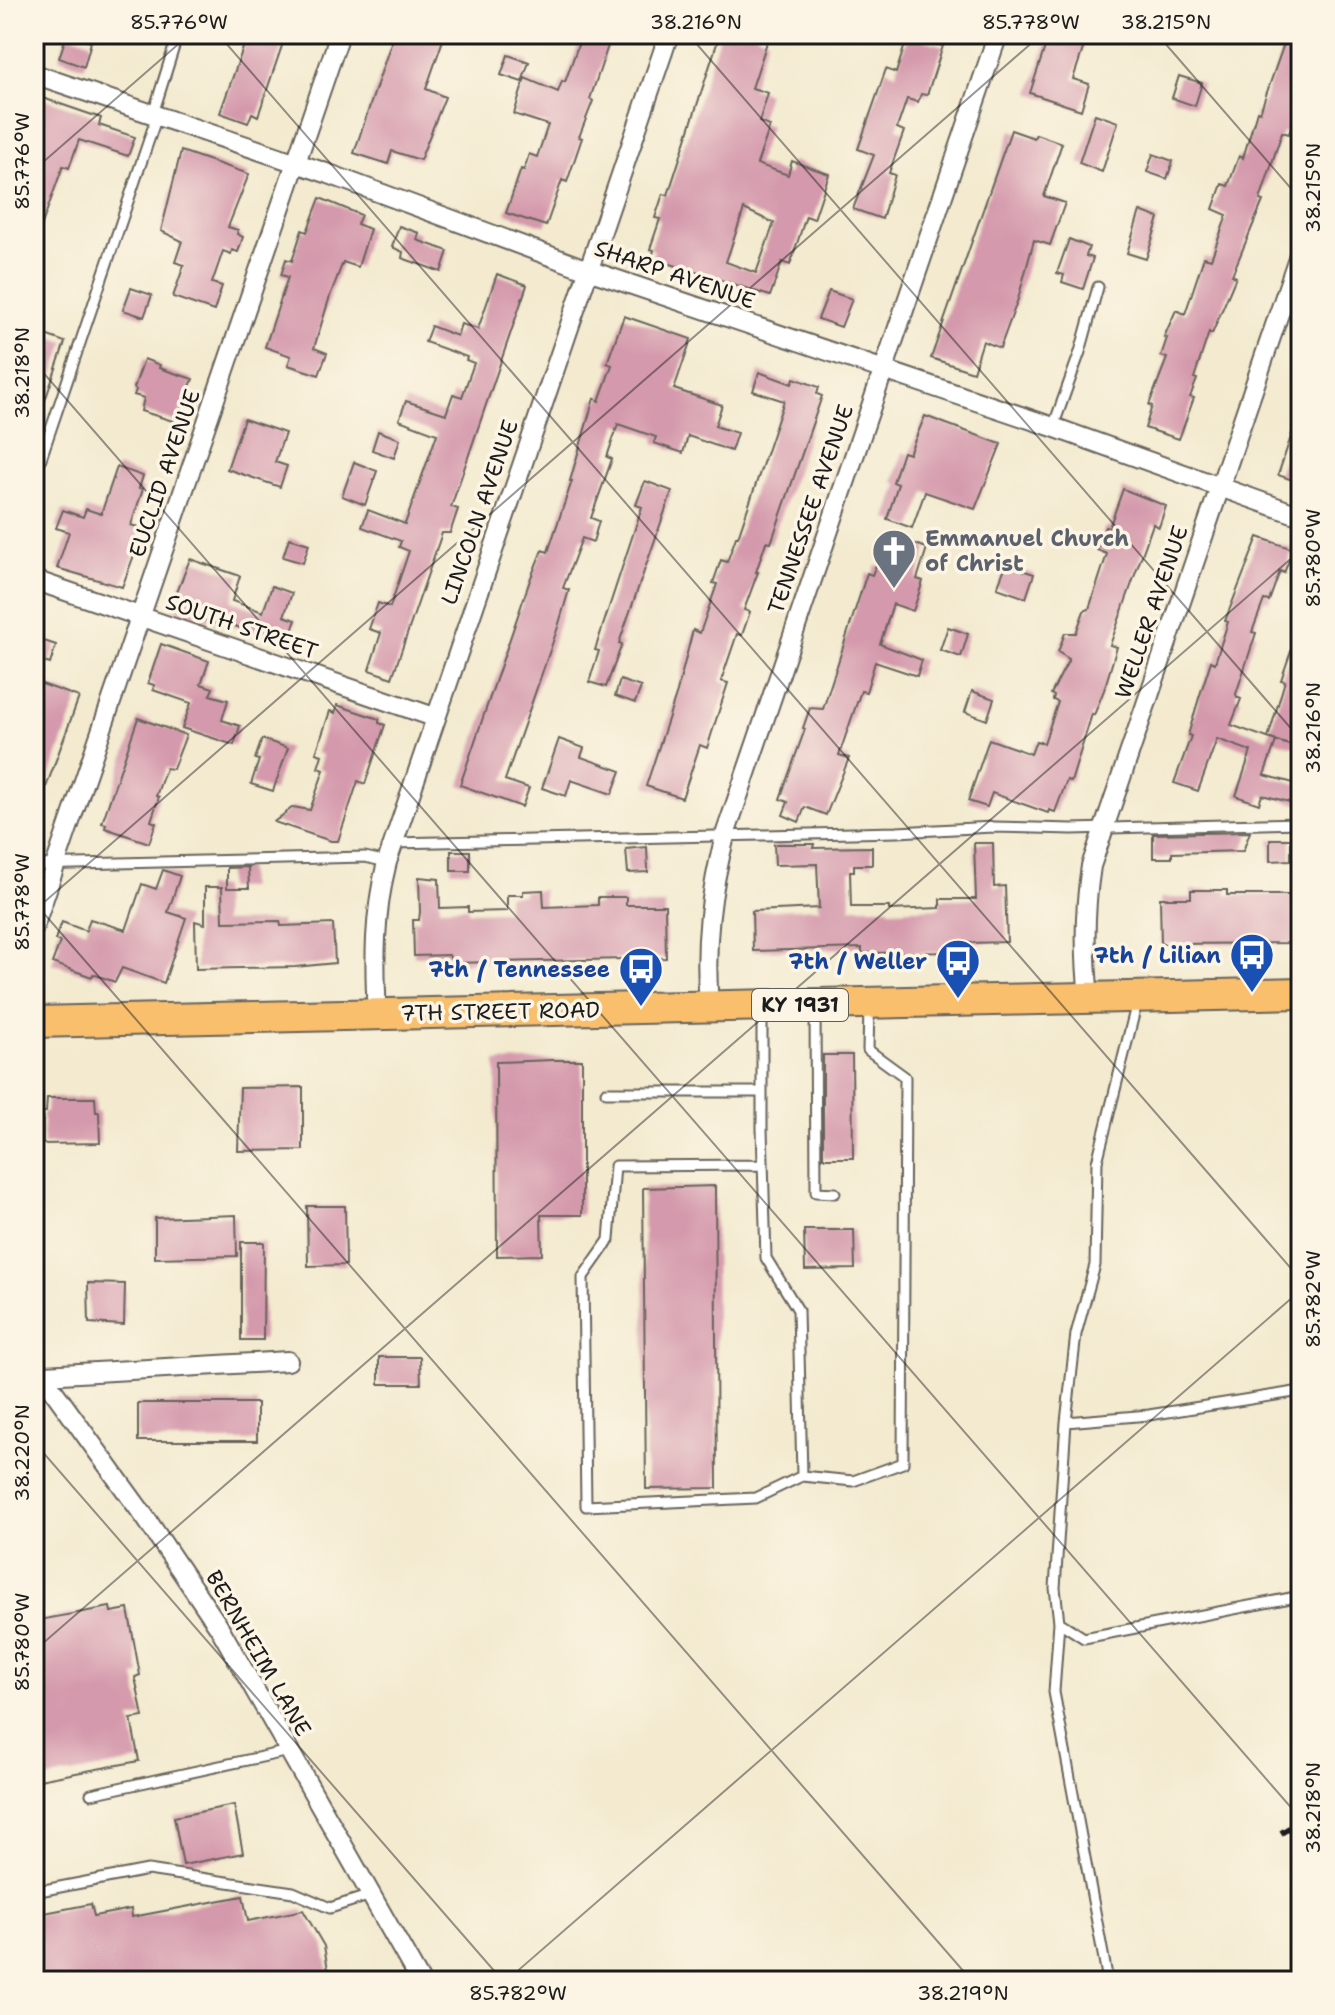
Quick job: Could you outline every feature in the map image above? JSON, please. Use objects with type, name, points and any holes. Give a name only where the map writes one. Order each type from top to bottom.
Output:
[{"type":"main road","name":"7TH STREET ROAD","points":[[34,1022],[1301,993]]},
{"type":"street","name":"EUCLID AVENUE","points":[[34,927],[340,34]]},
{"type":"street","name":"LINCOLN AVENUE","points":[[377,1014],[375,933],[379,893],[387,862],[669,34]]},
{"type":"street","name":"TENNESSEE AVENUE","points":[[709,1006],[706,961],[709,913],[714,875],[725,836],[998,34]]},
{"type":"street","name":"SHARP AVENUE","points":[[34,74],[296,163],[588,270],[1053,427],[1301,516]]},
{"type":"street","name":"WELLER AVENUE","points":[[1089,997],[1084,953],[1085,900],[1091,866],[1301,249]]},
{"type":"street","name":"SOUTH STREET","points":[[34,580],[434,717]]},
{"type":"street","points":[[39,1370],[288,1361]]},
{"type":"street","name":"BERNHEIM LANE","points":[[39,1370],[219,1627],[420,1981]]},
{"type":"lane","points":[[34,479],[155,115],[178,34]]},
{"type":"lane","points":[[1053,427],[1080,352],[1098,287]]},
{"type":"lane","points":[[393,843],[897,832],[993,827],[1102,828],[1301,823]]},
{"type":"lane","points":[[34,865],[365,857],[387,862]]},
{"type":"lane","points":[[1108,1981],[1054,1692],[1059,1622],[1055,1588],[1066,1422],[1076,1334],[1095,1265],[1097,1162],[1138,996]]},
{"type":"lane","points":[[763,1165],[615,1166],[609,1240],[583,1277],[586,1506],[756,1498],[802,1476],[853,1481],[903,1463],[905,1077],[868,1050],[869,1003]]},
{"type":"lane","points":[[815,1004],[816,1192],[835,1193]]},
{"type":"lane","points":[[762,1006],[766,1258],[798,1310],[802,1476]]},
{"type":"lane","points":[[606,1092],[762,1092]]},
{"type":"lane","points":[[1066,1422],[1149,1415],[1301,1391]]},
{"type":"lane","points":[[1059,1622],[1084,1638],[1301,1596]]},
{"type":"lane","points":[[91,1794],[289,1751]]},
{"type":"lane","points":[[34,1892],[148,1870],[293,1892],[330,1908],[371,1895]]},
{"type":"building","points":[[67,34],[91,42],[84,67],[59,58]]},
{"type":"building","points":[[248,34],[286,34],[258,116],[252,113],[248,123],[220,113]]},
{"type":"building","points":[[394,34],[445,34],[426,89],[445,97],[420,160],[392,151],[388,164],[354,153]]},
{"type":"building","points":[[582,34],[612,34],[567,182],[562,180],[546,226],[506,213],[521,169],[524,170],[529,154],[537,157],[548,125],[514,114],[525,78],[558,92],[562,81],[565,82]]},
{"type":"building","points":[[720,34],[754,34],[768,39],[752,88],[768,93],[759,122],[770,126],[757,164],[788,175],[792,161],[829,174],[814,219],[806,216],[790,265],[782,262],[770,296],[652,258],[654,250],[650,249],[660,219],[655,218],[663,194],[668,195]],"holes":[[[744,209],[774,223],[756,273],[726,262]]]},
{"type":"building","points":[[908,35],[943,46],[927,95],[921,94],[918,102],[907,99],[897,128],[904,131],[889,173],[895,175],[882,219],[853,209],[874,155],[858,149],[886,69],[896,73]]},
{"type":"building","points":[[1055,37],[1084,46],[1073,79],[1089,84],[1081,110],[1030,93],[1046,44],[1052,46]]},
{"type":"building","points":[[1286,38],[1301,43],[1301,95],[1289,134],[1282,132],[1260,200],[1263,201],[1232,275],[1236,277],[1212,334],[1209,332],[1194,378],[1197,379],[1190,397],[1194,398],[1179,439],[1145,428],[1152,406],[1149,405],[1167,358],[1161,356],[1167,338],[1164,337],[1176,310],[1185,314],[1204,257],[1211,259],[1227,215],[1213,209],[1222,184],[1228,186],[1239,156],[1243,158],[1257,111],[1260,112]]},
{"type":"building","points":[[508,55],[529,62],[522,82],[501,75]]},
{"type":"building","points":[[1179,76],[1202,83],[1195,106],[1172,98]]},
{"type":"building","points":[[34,95],[101,118],[99,125],[135,137],[128,156],[79,140],[69,168],[63,166],[37,238],[34,238]]},
{"type":"building","points":[[1095,114],[1118,122],[1102,172],[1079,163]]},
{"type":"building","points":[[1011,130],[1062,143],[1044,196],[1065,203],[1050,245],[1034,240],[1018,299],[1000,348],[983,341],[973,372],[931,358]]},
{"type":"building","points":[[181,151],[249,174],[228,227],[238,230],[237,234],[243,237],[238,252],[232,250],[231,254],[223,251],[212,283],[222,286],[214,311],[173,297],[184,265],[175,262],[182,241],[161,231]]},
{"type":"building","points":[[1153,154],[1173,161],[1167,179],[1147,172]]},
{"type":"building","points":[[320,198],[361,215],[357,224],[370,229],[358,267],[343,262],[330,296],[314,348],[327,353],[319,375],[288,365],[291,356],[265,347],[288,277],[281,275],[286,259],[292,261],[302,230],[307,232]]},
{"type":"building","points":[[1140,211],[1159,218],[1146,259],[1127,253]]},
{"type":"building","points":[[399,226],[419,233],[417,240],[448,251],[441,272],[402,258],[403,252],[392,247]]},
{"type":"building","points":[[1069,239],[1089,247],[1086,256],[1093,258],[1083,289],[1062,282],[1064,275],[1057,273]]},
{"type":"building","points":[[497,274],[527,285],[451,507],[458,509],[450,533],[442,533],[392,678],[369,670],[381,633],[369,629],[378,603],[390,607],[409,551],[399,547],[401,541],[362,527],[368,510],[405,524],[437,434],[399,420],[406,401],[446,414],[453,394],[462,397],[474,363],[466,360],[467,357],[425,342],[431,326],[457,336],[461,324],[478,329]]},
{"type":"building","points":[[131,288],[152,295],[144,317],[123,310]]},
{"type":"building","points":[[829,291],[852,299],[841,327],[818,319]]},
{"type":"building","points":[[624,316],[691,339],[674,389],[722,405],[715,426],[737,433],[731,451],[688,436],[683,453],[654,443],[656,437],[618,424],[607,457],[612,459],[591,518],[599,521],[593,542],[582,538],[563,588],[569,590],[558,627],[505,780],[529,788],[522,807],[460,785],[530,580],[542,550],[548,552],[572,481],[594,398],[599,401],[612,365],[607,363]]},
{"type":"building","points":[[34,331],[65,342],[37,424],[34,423]]},
{"type":"building","points":[[144,359],[160,365],[159,368],[193,379],[176,422],[141,411],[144,398],[134,395],[134,388]]},
{"type":"building","points":[[759,372],[792,384],[794,378],[819,387],[817,394],[822,396],[771,543],[766,542],[756,572],[744,610],[750,612],[742,635],[737,634],[721,681],[728,683],[707,748],[700,745],[682,798],[646,786],[677,692],[693,630],[700,633],[717,584],[713,583],[721,560],[727,562],[738,537],[784,401],[753,391]]},
{"type":"building","points":[[925,416],[1001,444],[975,509],[925,492],[912,528],[887,519],[898,484],[893,482],[903,452],[909,454]]},
{"type":"building","points":[[1298,416],[1301,417],[1301,483],[1278,475]]},
{"type":"building","points":[[244,419],[285,433],[275,462],[287,466],[280,487],[227,469]]},
{"type":"building","points":[[378,431],[400,439],[394,458],[372,450]]},
{"type":"building","points":[[354,462],[377,471],[365,505],[342,496]]},
{"type":"building","points":[[117,467],[143,476],[139,488],[143,489],[131,525],[144,529],[122,587],[57,568],[69,532],[56,528],[63,510],[83,517],[86,509],[101,514]]},
{"type":"building","points":[[645,481],[672,491],[606,687],[589,682],[599,651],[595,650],[642,507],[636,505]]},
{"type":"building","points":[[1123,489],[1166,506],[1159,527],[1153,524],[1110,645],[1117,647],[1071,782],[1067,780],[1055,812],[1049,810],[1048,813],[992,793],[987,807],[968,801],[989,739],[1031,754],[1036,741],[1044,743],[1058,702],[1053,700],[1051,694],[1069,659],[1058,652],[1065,633],[1076,633],[1084,611],[1089,609],[1107,554],[1097,550],[1105,527],[1109,528]]},
{"type":"building","points":[[1258,537],[1293,549],[1284,573],[1280,571],[1269,601],[1264,600],[1252,632],[1256,633],[1236,694],[1241,699],[1231,725],[1276,741],[1264,775],[1301,785],[1301,805],[1262,795],[1259,804],[1236,796],[1251,751],[1217,739],[1198,791],[1174,783],[1191,736],[1188,735],[1211,661],[1215,663],[1228,622],[1225,621]]},
{"type":"building","points":[[289,538],[309,544],[303,563],[283,557]]},
{"type":"building","points":[[905,541],[927,548],[917,579],[923,581],[913,611],[893,604],[880,644],[922,660],[917,676],[875,662],[866,692],[861,691],[839,755],[849,758],[826,815],[805,807],[799,822],[783,815],[788,802],[780,799],[810,708],[823,709],[867,573],[872,575],[876,565],[894,571]]},
{"type":"building","points":[[190,559],[240,576],[232,601],[263,612],[272,586],[292,593],[284,616],[296,620],[288,641],[223,622],[222,626],[171,608]]},
{"type":"building","points":[[1006,565],[1034,574],[1026,598],[997,588]]},
{"type":"building","points":[[948,627],[968,634],[961,657],[940,650]]},
{"type":"building","points":[[1297,634],[1301,635],[1301,749],[1268,738],[1285,681],[1281,680]]},
{"type":"building","points":[[38,639],[56,645],[50,664],[34,659]]},
{"type":"building","points":[[161,644],[209,661],[201,684],[213,688],[210,695],[228,700],[222,720],[240,726],[234,745],[182,728],[191,703],[153,690],[154,685],[148,683]]},
{"type":"building","points":[[620,680],[641,687],[635,703],[615,696]]},
{"type":"building","points":[[39,683],[79,697],[37,812],[34,812],[34,699]]},
{"type":"building","points":[[972,691],[994,699],[987,720],[965,712]]},
{"type":"building","points":[[337,705],[379,719],[379,723],[385,725],[365,784],[358,781],[338,841],[331,841],[274,822],[293,807],[310,810],[324,770],[318,768],[322,755],[316,753],[330,711],[335,713]]},
{"type":"building","points":[[138,718],[186,735],[173,769],[166,768],[156,796],[159,797],[151,821],[156,823],[149,843],[105,828],[106,824],[102,823]]},
{"type":"building","points":[[262,739],[288,748],[273,791],[251,784]]},
{"type":"building","points":[[559,739],[584,748],[581,757],[621,771],[612,794],[571,780],[566,796],[542,788]]},
{"type":"building","points":[[1250,832],[1243,851],[1172,853],[1172,858],[1153,858],[1153,834]]},
{"type":"building","points":[[1270,839],[1291,839],[1291,860],[1270,861]]},
{"type":"building","points":[[974,843],[993,843],[994,887],[1005,886],[1007,942],[969,943],[970,952],[862,953],[862,948],[753,951],[752,911],[819,908],[817,864],[775,865],[774,844],[814,844],[813,848],[872,847],[872,865],[854,865],[854,871],[850,871],[851,907],[889,907],[889,910],[940,908],[940,899],[976,899]]},
{"type":"building","points":[[647,847],[648,872],[628,873],[626,849]]},
{"type":"building","points":[[451,851],[470,851],[470,871],[451,871]]},
{"type":"building","points":[[248,867],[249,888],[227,888],[227,868]]},
{"type":"building","points":[[163,870],[180,876],[168,912],[186,918],[164,983],[122,968],[115,982],[52,963],[60,942],[55,940],[62,922],[86,931],[90,919],[126,930],[142,884],[156,889]]},
{"type":"building","points":[[419,877],[439,879],[440,908],[468,907],[468,912],[507,911],[507,895],[543,890],[544,907],[598,905],[598,897],[626,897],[626,905],[665,905],[666,958],[452,963],[449,955],[414,956],[413,920],[419,920]]},
{"type":"building","points":[[205,887],[222,887],[223,922],[280,921],[281,926],[333,924],[335,963],[196,969],[195,921],[205,924]]},
{"type":"building","points":[[1191,890],[1227,890],[1227,895],[1300,895],[1300,943],[1161,944],[1160,898],[1191,898]]},
{"type":"building","points":[[823,1055],[852,1055],[853,1158],[823,1158]]},
{"type":"building","points":[[582,1060],[582,1215],[541,1215],[542,1255],[497,1256],[496,1062]]},
{"type":"building","points":[[303,1087],[303,1150],[238,1151],[240,1088]]},
{"type":"building","points":[[47,1098],[95,1098],[96,1112],[99,1112],[100,1143],[43,1144],[43,1112],[46,1112]]},
{"type":"building","points":[[715,1186],[717,1488],[646,1489],[643,1188]]},
{"type":"building","points":[[307,1206],[345,1206],[346,1265],[308,1266]]},
{"type":"building","points":[[236,1215],[237,1256],[155,1258],[155,1218]]},
{"type":"building","points":[[804,1230],[854,1230],[855,1269],[805,1270]]},
{"type":"building","points":[[241,1242],[264,1242],[263,1340],[241,1340]]},
{"type":"building","points":[[88,1283],[125,1284],[124,1325],[89,1323]]},
{"type":"building","points":[[379,1357],[420,1357],[421,1384],[379,1384]]},
{"type":"building","points":[[138,1403],[257,1403],[257,1441],[138,1441]]},
{"type":"building","points":[[110,1607],[111,1612],[128,1609],[140,1675],[135,1677],[143,1717],[131,1719],[139,1761],[34,1781],[34,1621]]},
{"type":"building","points":[[234,1805],[243,1853],[183,1865],[174,1817]]},
{"type":"building","points":[[243,1896],[248,1921],[303,1910],[324,1946],[330,1981],[34,1981],[34,1934],[37,1934],[34,1915],[91,1904],[94,1916],[131,1909],[132,1917]]},
{"type":"railway","points":[[1281,1833],[1301,1821]]},
{"type":"place","name":"Emmanuel Church of Christ","points":[[894,590]]},
{"type":"place","name":"7th / Lilian","points":[[1252,994]]},
{"type":"place","name":"7th / Weller","points":[[958,1000]]},
{"type":"place","name":"7th / Tennessee","points":[[641,1008]]}]
